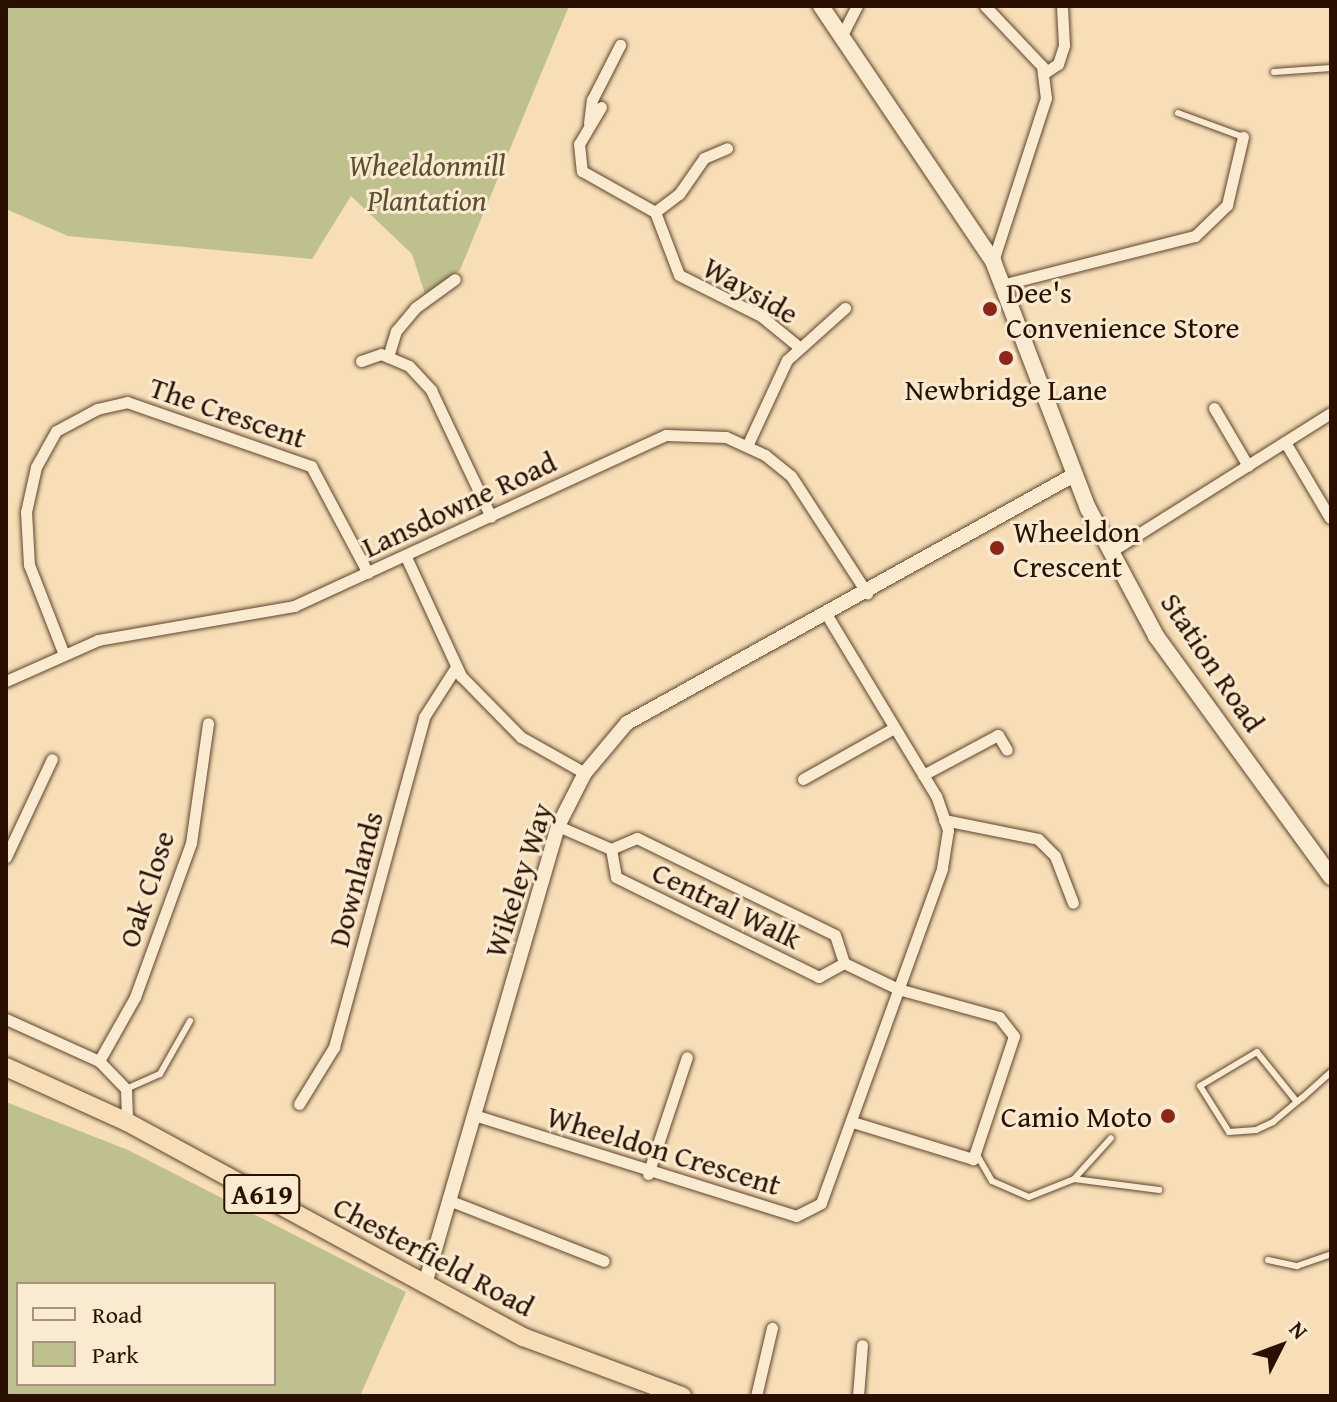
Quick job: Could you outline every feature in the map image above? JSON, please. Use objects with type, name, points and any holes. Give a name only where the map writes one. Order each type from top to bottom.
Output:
[{"type":"highway","name":"Chesterfield Road","points":[[6,1067],[127,1122],[523,1337],[682,1396]]},
{"type":"main road","name":"Station Road","points":[[821,6],[844,31],[993,261],[1005,284],[1074,475],[1110,552],[1156,636],[1331,877]]},
{"type":"street","points":[[844,31],[857,6]]},
{"type":"street","points":[[985,6],[1042,70],[1046,98],[993,261]]},
{"type":"street","points":[[1042,70],[1058,64],[1064,45],[1062,6]]},
{"type":"street","points":[[589,123],[592,100],[620,45]]},
{"type":"street","points":[[601,107],[589,123],[576,154],[582,171],[655,212],[679,194],[704,158],[727,148]]},
{"type":"street","points":[[1005,284],[1195,236],[1227,205],[1243,137]]},
{"type":"street","name":"Wayside","points":[[655,212],[679,275],[761,316],[799,347]]},
{"type":"street","points":[[388,357],[396,331],[415,308],[455,279]]},
{"type":"street","name":"Wayside","points":[[747,446],[799,347],[845,308]]},
{"type":"street","points":[[361,361],[388,357],[409,366],[431,390],[491,517]]},
{"type":"street","name":"The Crescent","points":[[63,652],[29,565],[26,512],[36,467],[56,431],[97,409],[127,402],[311,466],[368,573]]},
{"type":"street","points":[[1214,408],[1248,466]]},
{"type":"street","points":[[1110,552],[1331,413]]},
{"type":"street","name":"Lansdowne Road","points":[[6,681],[63,652],[165,624],[261,616],[406,557],[666,435],[726,437],[747,446],[791,476],[867,593]]},
{"type":"street","points":[[1285,442],[1330,518]]},
{"type":"street","name":"Wikeley Way","points":[[425,1284],[558,826],[585,773],[627,723],[867,593],[1074,475]]},
{"type":"street","points":[[406,557],[456,667],[521,737],[585,773]]},
{"type":"street","name":"Wheeldon Crescent","points":[[474,1115],[648,1174],[796,1216],[828,1192],[942,868],[944,820],[923,775],[827,615]]},
{"type":"street","name":"Downlands","points":[[299,1104],[334,1047],[424,717],[456,667]]},
{"type":"street","name":"Oak Close","points":[[99,1061],[135,997],[191,843],[208,723]]},
{"type":"street","points":[[803,779],[894,728]]},
{"type":"street","points":[[923,775],[998,735],[1007,750]]},
{"type":"street","points":[[6,857],[52,759]]},
{"type":"street","points":[[944,820],[1038,839],[1055,856],[1073,903]]},
{"type":"street","points":[[558,826],[611,849]]},
{"type":"street","name":"Central Walk","points":[[637,838],[835,935],[844,963],[819,977],[629,884],[609,864],[611,849],[637,838]]},
{"type":"street","points":[[844,963],[898,989],[999,1017],[1014,1036],[977,1155],[961,1159],[853,1122]]},
{"type":"street","points":[[6,1019],[99,1061],[126,1089],[127,1122]]},
{"type":"street","points":[[648,1174],[687,1057]]},
{"type":"street","points":[[451,1201],[604,1261]]},
{"type":"street","points":[[756,1396],[772,1328]]},
{"type":"street","points":[[858,1396],[862,1345]]},
{"type":"lane","points":[[1274,72],[1331,68]]},
{"type":"lane","points":[[1178,113],[1243,137]]},
{"type":"lane","points":[[126,1089],[160,1074],[190,1021]]},
{"type":"lane","points":[[1297,1102],[1257,1052],[1200,1086],[1229,1132],[1256,1130],[1297,1102],[1331,1072]]},
{"type":"lane","points":[[977,1155],[992,1181],[1013,1195],[1029,1197],[1074,1179],[1111,1138]]},
{"type":"lane","points":[[1074,1179],[1159,1190]]},
{"type":"lane","points":[[1268,1260],[1297,1266],[1331,1254]]},
{"type":"green space","name":"Wheeldonmill Plantation","points":[[6,6],[569,6],[460,270],[425,294],[412,254],[351,196],[312,259],[68,236],[6,209]]},
{"type":"green space","points":[[6,1102],[128,1150],[406,1292],[360,1396],[6,1396]]},
{"type":"place","name":"Dee's Convenience Store","points":[[990,309]]},
{"type":"place","name":"Newbridge Lane","points":[[1006,358]]},
{"type":"place","name":"Wheeldon Crescent","points":[[997,548]]},
{"type":"place","name":"Camio Moto","points":[[1168,1116]]}]
